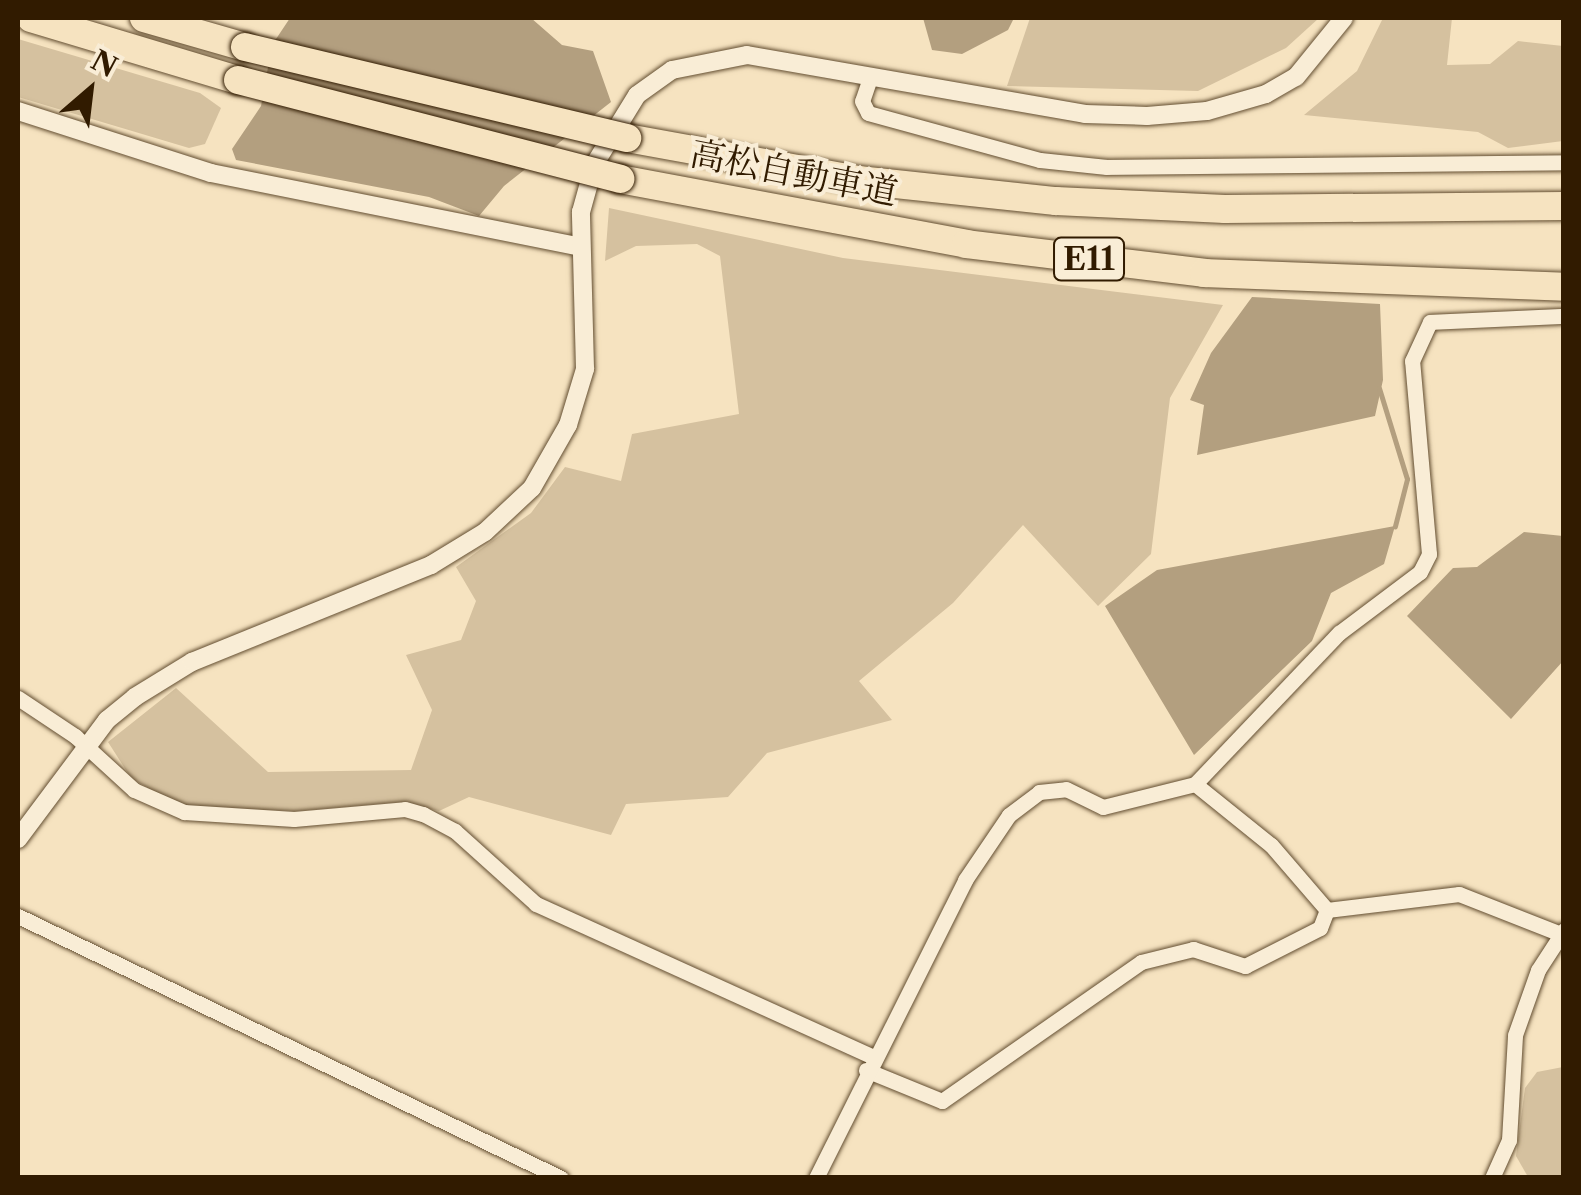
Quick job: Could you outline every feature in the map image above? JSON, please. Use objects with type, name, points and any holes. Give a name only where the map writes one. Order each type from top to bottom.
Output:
[{"type":"highway","name":"高松自動車道","points":[[31,18],[238,80],[620,179],[966,244],[1184,270],[1564,286]]},
{"type":"highway","name":"高松自動車道","points":[[144,18],[245,47],[627,138],[858,180],[1056,200],[1244,210],[1564,206]]},
{"type":"street","points":[[18,839],[87,746],[162,679],[431,566],[512,510],[555,454],[577,402],[590,332],[581,247],[594,165],[636,95],[672,70],[747,55],[1084,114],[1207,111],[1296,77],[1344,18]]},
{"type":"street","points":[[870,78],[862,101],[868,113],[1040,160],[1107,167],[1564,162]]},
{"type":"street","points":[[18,110],[211,173],[581,247]]},
{"type":"street","points":[[816,1178],[965,880],[1008,816],[1039,792],[1066,790],[1103,807],[1194,784],[1339,633],[1420,572],[1429,554],[1412,360],[1419,334],[1443,316],[1564,316]]},
{"type":"street","points":[[18,698],[87,746],[134,790],[184,812],[423,814],[456,832],[536,904],[942,1101],[1141,962],[1194,949],[1246,966],[1320,928],[1327,910]]},
{"type":"street","points":[[1194,784],[1271,845],[1327,910]]},
{"type":"street","points":[[1327,910],[1459,894],[1561,932],[1515,1035],[1508,1140],[1492,1178]]},
{"type":"street","points":[[18,916],[562,1178]]},
{"type":"shaded area","points":[[290,18],[531,18],[562,45],[593,51],[611,102],[504,186],[479,216],[429,197],[236,160],[232,149],[261,106],[272,45]]},
{"type":"shaded area","points":[[923,18],[1014,18],[1008,30],[962,54],[932,50]]},
{"type":"shaded area","points":[[1030,18],[1319,18],[1286,48],[1198,91],[1007,86]]},
{"type":"shaded area","points":[[1383,18],[1452,18],[1447,65],[1490,64],[1518,41],[1563,46],[1563,141],[1508,148],[1478,132],[1304,115],[1357,71]]},
{"type":"shaded area","points":[[18,39],[200,93],[221,108],[205,144],[189,148],[18,97]]},
{"type":"shaded area","points":[[609,208],[843,258],[1223,305],[1170,398],[1151,554],[1098,606],[1023,525],[953,603],[859,681],[892,720],[767,753],[728,797],[626,804],[611,835],[469,797],[439,811],[401,802],[297,811],[181,807],[131,778],[108,742],[176,688],[268,772],[411,770],[432,710],[406,655],[461,640],[476,601],[456,567],[531,513],[565,467],[621,481],[632,434],[739,414],[720,256],[697,244],[636,246],[605,261]]},
{"type":"shaded area","points":[[1252,297],[1380,304],[1383,380],[1375,416],[1197,455],[1204,405],[1190,400],[1211,353]]},
{"type":"shaded area","points":[[1395,526],[1384,564],[1331,593],[1312,641],[1194,755],[1105,606],[1157,570]]},
{"type":"shaded area","points":[[1524,532],[1563,536],[1563,661],[1511,719],[1407,616],[1453,568],[1477,567]]},
{"type":"shaded area","points":[[1563,1067],[1563,1177],[1528,1177],[1516,1156],[1525,1088],[1537,1072]]},
{"type":"waterway","points":[[1379,388],[1407,479],[1395,526]]}]
